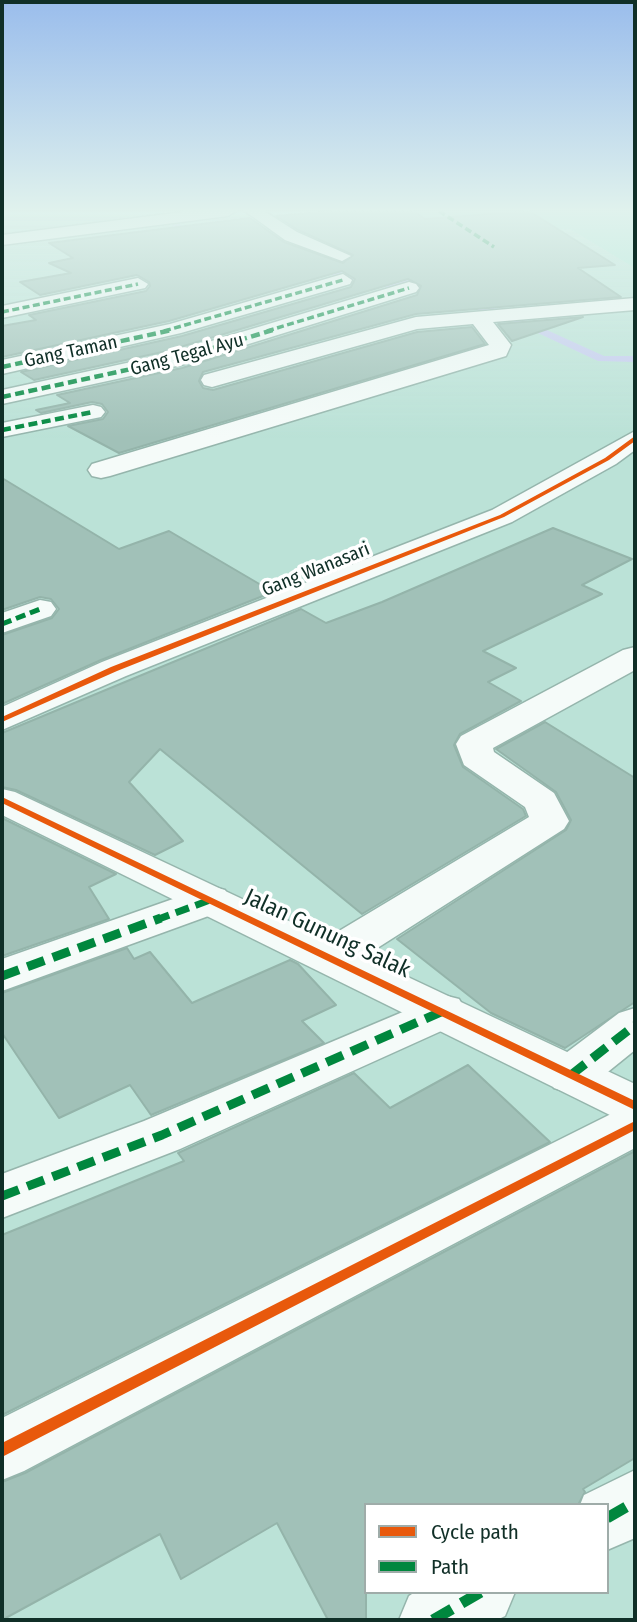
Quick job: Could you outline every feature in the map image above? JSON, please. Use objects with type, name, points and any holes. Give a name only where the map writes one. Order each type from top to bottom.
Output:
[{"type":"street","points":[[2,312],[125,287]]},
{"type":"street","name":"Gang Taman","points":[[2,367],[174,329],[319,287]]},
{"type":"street","name":"Gang Tegal Ayu","points":[[2,397],[173,360],[409,288]]},
{"type":"street","points":[[212,380],[416,323],[631,308]]},
{"type":"street","points":[[101,470],[498,351],[500,345],[485,317]]},
{"type":"street","points":[[2,430],[93,411]]},
{"type":"street","name":"Gang Wanasari","points":[[2,720],[114,669],[502,516],[607,459],[635,438]]},
{"type":"street","points":[[2,624],[40,608]]},
{"type":"street","points":[[330,957],[551,821],[541,801],[477,757],[474,744],[635,657]]},
{"type":"street","name":"Jalan Gunung Salak","points":[[7,808],[210,900],[635,1106]]},
{"type":"street","points":[[2,976],[210,900]]},
{"type":"street","points":[[2,1196],[162,1135],[443,1011]]},
{"type":"street","points":[[571,1074],[635,1025]]},
{"type":"street","points":[[2,1450],[635,1125]]},
{"type":"street","points":[[609,1517],[635,1502]]},
{"type":"street","points":[[433,1620],[478,1594]]},
{"type":"building","points":[[27,287],[80,287],[40,295]]},
{"type":"building","points":[[149,287],[288,287],[169,321],[2,357],[2,326],[36,320],[29,315],[146,291]]},
{"type":"building","points":[[351,287],[382,287],[167,351],[34,380],[21,372],[182,336]]},
{"type":"building","points":[[421,287],[606,287],[621,297],[416,314],[203,372],[199,381],[203,388],[213,390],[417,332],[472,327],[485,344],[119,453],[68,426],[103,419],[108,412],[102,404],[92,402],[41,413],[36,410],[70,403],[57,395],[182,368],[417,295]]},
{"type":"building","points":[[583,317],[512,341],[498,324]]},
{"type":"building","points":[[2,478],[119,549],[169,531],[273,592],[101,660],[2,704],[2,635],[52,618],[59,609],[51,599],[40,597],[2,610]]},
{"type":"building","points":[[553,528],[632,559],[582,585],[602,594],[483,651],[516,668],[488,682],[521,701],[460,734],[454,745],[463,767],[523,809],[526,816],[362,914],[160,749],[129,782],[183,841],[155,855],[16,790],[2,787],[2,733],[301,609],[326,623],[382,602]]},
{"type":"building","points":[[545,722],[635,778],[635,1002],[565,1048],[491,1013],[397,939],[566,830],[571,820],[556,792],[496,749]]},
{"type":"building","points":[[2,818],[116,874],[89,887],[109,919],[2,956]]},
{"type":"building","points":[[127,948],[134,959],[150,952],[192,1003],[290,960],[298,964],[336,1005],[302,1021],[324,1043],[151,1115],[130,1085],[59,1118],[2,1033],[2,993]]},
{"type":"building","points":[[468,1065],[550,1142],[2,1415],[2,1235],[184,1161],[178,1153],[354,1073],[390,1108]]},
{"type":"building","points":[[635,1151],[635,1458],[583,1489],[585,1492],[579,1503],[364,1503],[366,1620],[328,1620],[277,1523],[181,1579],[160,1534],[2,1620],[2,1482],[25,1473]]},
{"type":"waterway","points":[[461,304],[500,312],[602,359],[635,359]]},
{"type":"marked path","points":[[2,312],[125,287]]},
{"type":"marked path","points":[[2,367],[174,329],[320,287]]},
{"type":"marked path","points":[[2,397],[173,360],[409,288]]},
{"type":"marked path","points":[[2,430],[93,412]]},
{"type":"marked path","points":[[2,624],[40,609]]},
{"type":"marked path","points":[[2,976],[210,900]]},
{"type":"marked path","points":[[2,1196],[162,1135],[443,1011]]},
{"type":"marked path","points":[[571,1075],[635,1025]]},
{"type":"marked path","points":[[609,1517],[635,1502]]},
{"type":"marked path","points":[[433,1620],[478,1594]]},
{"type":"cycle path","points":[[2,720],[114,669],[502,516],[607,459],[635,438]]},
{"type":"cycle path","points":[[2,800],[635,1106]]},
{"type":"cycle path","points":[[2,1450],[635,1125]]}]
